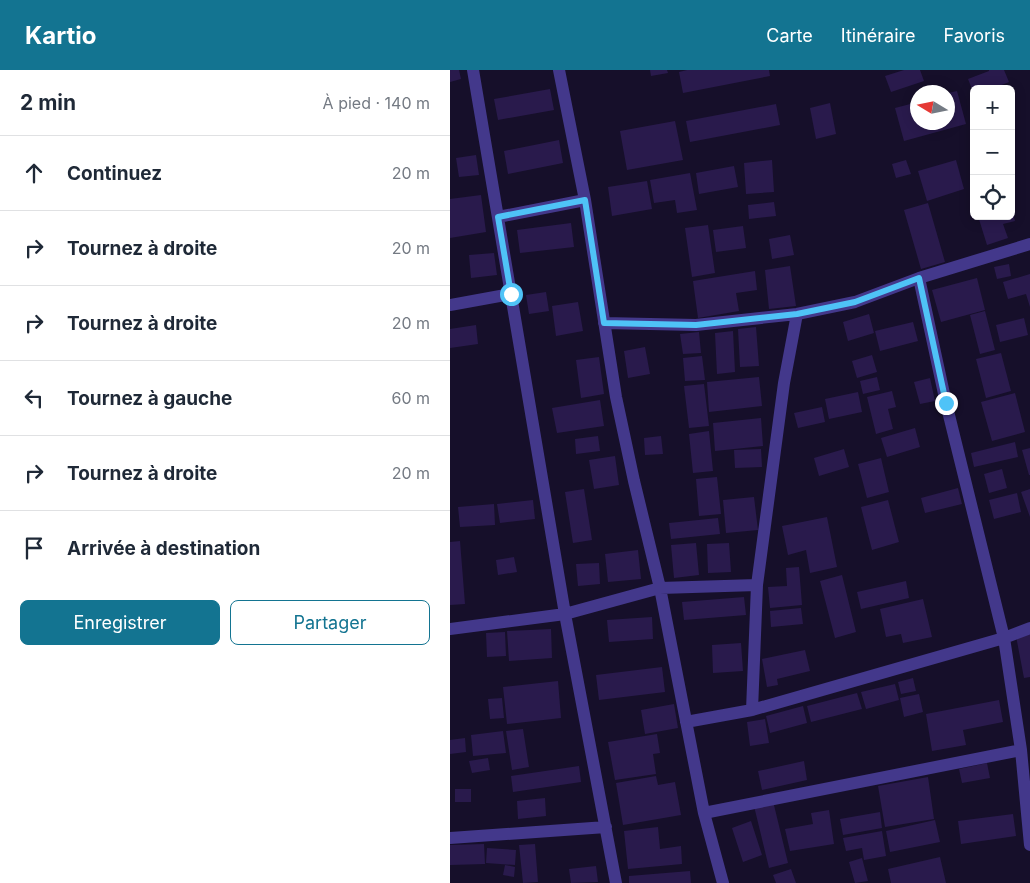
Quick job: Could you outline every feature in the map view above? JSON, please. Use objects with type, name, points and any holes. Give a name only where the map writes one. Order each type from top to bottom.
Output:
[{"type":"street","points":[[474,70],[565,614],[616,883]]},
{"type":"street","points":[[559,70],[585,200],[616,397],[660,588],[704,813],[723,883]]},
{"type":"street","points":[[498,217],[585,200]]},
{"type":"street","points":[[604,323],[696,325],[797,314],[855,302],[919,278],[1030,244]]},
{"type":"street","points":[[919,278],[946,403],[1004,638],[1021,750],[1030,845]]},
{"type":"street","points":[[450,305],[511,294]]},
{"type":"street","points":[[752,710],[757,585],[784,383],[797,314]]},
{"type":"street","points":[[450,628],[565,614],[660,588],[757,585]]},
{"type":"street","points":[[686,722],[752,710],[1004,638],[1030,628]]},
{"type":"street","points":[[704,813],[1021,750]]},
{"type":"street","points":[[450,838],[606,827]]},
{"type":"building","points":[[450,70],[459,70],[461,79],[450,82]]},
{"type":"building","points":[[650,70],[667,70],[668,73],[651,76]]},
{"type":"building","points":[[687,70],[769,70],[770,76],[683,93],[679,72]]},
{"type":"building","points":[[904,70],[920,70],[924,81],[891,92],[885,76]]},
{"type":"building","points":[[1004,70],[1009,82],[1002,85],[970,85],[968,79],[989,71]]},
{"type":"building","points":[[550,89],[554,110],[498,120],[494,99]]},
{"type":"building","points":[[955,91],[957,91],[966,124],[955,127]]},
{"type":"building","points":[[830,103],[836,134],[816,139],[810,108]]},
{"type":"building","points":[[776,104],[780,125],[690,142],[686,121]]},
{"type":"building","points":[[910,104],[910,130],[944,130],[904,141],[895,108]]},
{"type":"building","points":[[675,121],[683,160],[627,170],[620,131]]},
{"type":"building","points":[[559,140],[563,163],[508,174],[504,151]]},
{"type":"building","points":[[476,155],[479,175],[459,177],[456,158]]},
{"type":"building","points":[[772,160],[774,192],[746,194],[744,163]]},
{"type":"building","points":[[906,160],[911,174],[896,178],[892,164]]},
{"type":"building","points":[[956,160],[964,189],[927,201],[918,171]]},
{"type":"building","points":[[734,166],[738,187],[699,194],[696,173]]},
{"type":"building","points":[[690,173],[697,210],[677,213],[675,200],[654,203],[650,180]]},
{"type":"building","points":[[647,181],[652,209],[612,216],[608,187]]},
{"type":"building","points":[[481,195],[486,232],[450,238],[450,199]]},
{"type":"building","points":[[774,202],[776,216],[749,219],[748,205]]},
{"type":"building","points":[[928,203],[945,262],[921,269],[904,210]]},
{"type":"building","points":[[979,220],[1015,220],[1003,224],[1008,238],[987,245]]},
{"type":"building","points":[[571,223],[574,247],[520,253],[517,230]]},
{"type":"building","points":[[708,225],[715,273],[692,277],[685,228]]},
{"type":"building","points":[[743,226],[746,248],[716,252],[713,230]]},
{"type":"building","points":[[790,235],[794,255],[772,259],[769,239]]},
{"type":"building","points":[[494,253],[497,275],[471,278],[469,255]]},
{"type":"building","points":[[1009,264],[1011,276],[997,279],[994,267]]},
{"type":"building","points":[[790,266],[796,306],[769,309],[765,270]]},
{"type":"building","points":[[755,271],[757,290],[736,293],[739,311],[698,318],[693,281]]},
{"type":"building","points":[[1030,274],[1030,307],[1026,294],[1008,299],[1003,282]]},
{"type":"building","points":[[977,278],[985,310],[941,322],[932,290]]},
{"type":"building","points":[[546,292],[549,311],[529,314],[526,295]]},
{"type":"building","points":[[578,302],[583,331],[556,336],[552,306]]},
{"type":"building","points":[[985,311],[995,350],[980,354],[970,315]]},
{"type":"building","points":[[869,314],[874,333],[848,341],[843,322]]},
{"type":"building","points":[[1024,318],[1028,335],[1000,342],[996,325]]},
{"type":"building","points":[[913,322],[918,341],[880,351],[875,331]]},
{"type":"building","points":[[476,325],[478,344],[450,348],[450,329]]},
{"type":"building","points":[[756,327],[759,366],[740,367],[738,329]]},
{"type":"building","points":[[733,331],[735,372],[717,374],[715,333]]},
{"type":"building","points":[[699,332],[701,353],[683,354],[680,334]]},
{"type":"building","points":[[645,347],[650,374],[628,378],[624,351]]},
{"type":"building","points":[[1001,353],[1011,391],[986,398],[976,359]]},
{"type":"building","points":[[872,355],[877,372],[857,378],[852,361]]},
{"type":"building","points":[[702,356],[705,380],[685,381],[683,358]]},
{"type":"building","points":[[599,357],[604,394],[581,398],[576,360]]},
{"type":"building","points":[[759,377],[762,406],[709,412],[707,382]]},
{"type":"building","points":[[877,377],[880,390],[863,394],[860,381]]},
{"type":"building","points":[[930,378],[935,401],[920,404],[914,382]]},
{"type":"building","points":[[704,384],[709,426],[689,428],[684,386]]},
{"type":"building","points":[[892,391],[896,407],[888,409],[893,429],[876,434],[867,397]]},
{"type":"building","points":[[858,392],[862,412],[829,419],[825,399]]},
{"type":"building","points":[[1015,393],[1025,432],[992,441],[981,402]]},
{"type":"building","points":[[600,400],[604,426],[557,433],[552,408]]},
{"type":"building","points":[[822,407],[825,422],[798,428],[794,413]]},
{"type":"building","points":[[761,418],[763,446],[715,451],[713,423]]},
{"type":"building","points":[[915,428],[920,447],[887,457],[881,438]]},
{"type":"building","points":[[709,431],[713,471],[693,473],[689,434]]},
{"type":"building","points":[[598,436],[600,451],[576,454],[575,439]]},
{"type":"building","points":[[661,436],[663,454],[645,455],[644,438]]},
{"type":"building","points":[[1015,442],[1018,457],[974,467],[971,453]]},
{"type":"building","points":[[1030,448],[1030,475],[1029,475],[1022,450]]},
{"type":"building","points":[[761,449],[762,467],[735,468],[734,450]]},
{"type":"building","points":[[844,449],[849,467],[819,476],[814,458]]},
{"type":"building","points":[[615,456],[619,485],[594,489],[589,460]]},
{"type":"building","points":[[881,458],[889,492],[867,498],[858,464]]},
{"type":"building","points":[[1002,469],[1007,488],[989,493],[984,474]]},
{"type":"building","points":[[717,477],[721,514],[699,516],[696,479]]},
{"type":"building","points":[[958,488],[962,504],[925,513],[921,498]]},
{"type":"building","points":[[584,489],[592,540],[573,543],[565,492]]},
{"type":"building","points":[[1030,489],[1030,517],[1021,492]]},
{"type":"building","points":[[1017,493],[1021,512],[994,519],[989,500]]},
{"type":"building","points":[[754,497],[758,530],[726,533],[723,500]]},
{"type":"building","points":[[533,500],[535,519],[500,523],[497,504]]},
{"type":"building","points":[[888,500],[899,542],[872,550],[861,507]]},
{"type":"building","points":[[494,504],[495,525],[460,527],[458,507]]},
{"type":"building","points":[[827,517],[837,567],[810,573],[806,550],[788,555],[782,526]]},
{"type":"building","points":[[718,518],[720,534],[671,539],[669,523]]},
{"type":"building","points":[[460,541],[465,604],[450,605],[450,542]]},
{"type":"building","points":[[696,543],[699,575],[674,578],[671,545]]},
{"type":"building","points":[[729,543],[731,572],[708,573],[707,544]]},
{"type":"building","points":[[638,550],[641,579],[608,582],[605,554]]},
{"type":"building","points":[[514,557],[517,572],[498,575],[496,560]]},
{"type":"building","points":[[599,563],[600,584],[578,586],[576,564]]},
{"type":"building","points":[[799,567],[802,605],[770,608],[768,587],[787,586],[786,568]]},
{"type":"building","points":[[842,575],[856,632],[835,638],[820,581]]},
{"type":"building","points":[[906,581],[909,598],[861,609],[857,592]]},
{"type":"building","points":[[744,597],[746,615],[684,620],[682,602]]},
{"type":"building","points":[[923,599],[932,637],[903,643],[901,634],[886,637],[880,609]]},
{"type":"building","points":[[801,608],[803,624],[771,627],[770,611]]},
{"type":"building","points":[[652,617],[653,639],[609,642],[607,620]]},
{"type":"building","points":[[551,629],[552,658],[509,661],[507,631]]},
{"type":"building","points":[[505,632],[506,656],[487,657],[486,633]]},
{"type":"building","points":[[1030,633],[1030,677],[1024,678],[1016,636]]},
{"type":"building","points":[[741,643],[743,671],[713,673],[712,645]]},
{"type":"building","points":[[805,650],[810,671],[777,679],[778,685],[767,687],[762,659]]},
{"type":"building","points":[[662,667],[665,692],[599,700],[596,675]]},
{"type":"building","points":[[913,678],[916,691],[901,694],[898,682]]},
{"type":"building","points":[[558,681],[561,718],[507,724],[503,687]]},
{"type":"building","points":[[895,684],[899,700],[866,709],[861,692]]},
{"type":"building","points":[[857,693],[862,709],[811,722],[807,706]]},
{"type":"building","points":[[919,694],[923,712],[904,717],[900,698]]},
{"type":"building","points":[[502,698],[504,718],[490,719],[488,699]]},
{"type":"building","points":[[999,700],[1003,722],[963,730],[966,745],[932,751],[926,714]]},
{"type":"building","points":[[674,704],[678,728],[645,734],[641,710]]},
{"type":"building","points":[[803,706],[807,723],[770,733],[766,716]]},
{"type":"building","points":[[765,719],[769,743],[750,746],[747,722]]},
{"type":"building","points":[[523,729],[529,767],[512,770],[506,731]]},
{"type":"building","points":[[503,731],[506,753],[473,756],[471,735]]},
{"type":"building","points":[[657,734],[660,753],[653,754],[656,774],[615,780],[608,742]]},
{"type":"building","points":[[465,738],[466,752],[450,754],[450,740]]},
{"type":"building","points":[[488,758],[490,770],[472,773],[469,761]]},
{"type":"building","points":[[804,761],[807,780],[762,790],[758,771]]},
{"type":"building","points":[[987,763],[990,778],[962,783],[959,769]]},
{"type":"building","points":[[579,766],[581,782],[513,792],[511,776]]},
{"type":"building","points":[[656,776],[658,785],[675,782],[681,815],[623,825],[616,783]]},
{"type":"building","points":[[928,777],[934,819],[885,827],[878,786]]},
{"type":"building","points":[[455,789],[471,789],[471,802],[455,802]]},
{"type":"building","points":[[545,798],[546,816],[518,819],[517,801]]},
{"type":"building","points":[[773,801],[788,863],[769,868],[754,806]]},
{"type":"building","points":[[829,810],[834,844],[790,851],[785,829],[813,824],[811,813]]},
{"type":"building","points":[[880,812],[882,828],[843,835],[840,819]]},
{"type":"building","points":[[1013,814],[1016,836],[961,844],[958,821]]},
{"type":"building","points":[[935,820],[940,842],[890,852],[886,831]]},
{"type":"building","points":[[751,821],[762,855],[743,862],[732,828]]},
{"type":"building","points":[[658,827],[660,849],[681,846],[682,864],[628,869],[624,831]]},
{"type":"building","points":[[882,831],[886,856],[864,860],[862,848],[846,851],[843,838]]},
{"type":"building","points":[[484,844],[485,864],[450,865],[450,845]]},
{"type":"building","points":[[535,844],[538,882],[523,883],[519,845]]},
{"type":"building","points":[[487,848],[516,850],[515,865],[486,863]]},
{"type":"building","points":[[940,857],[946,883],[891,883],[888,869]]},
{"type":"building","points":[[862,858],[868,881],[855,883],[849,862]]},
{"type":"building","points":[[505,865],[515,867],[514,877],[503,875]]},
{"type":"building","points":[[596,866],[598,882],[571,883],[569,869]]},
{"type":"building","points":[[791,869],[796,883],[776,883],[773,875]]},
{"type":"building","points":[[690,871],[691,883],[629,883],[629,876]]},
{"type":"route","points":[[511,294],[498,217],[585,200],[604,323],[696,325],[797,314],[855,302],[919,278],[946,403]]}]
